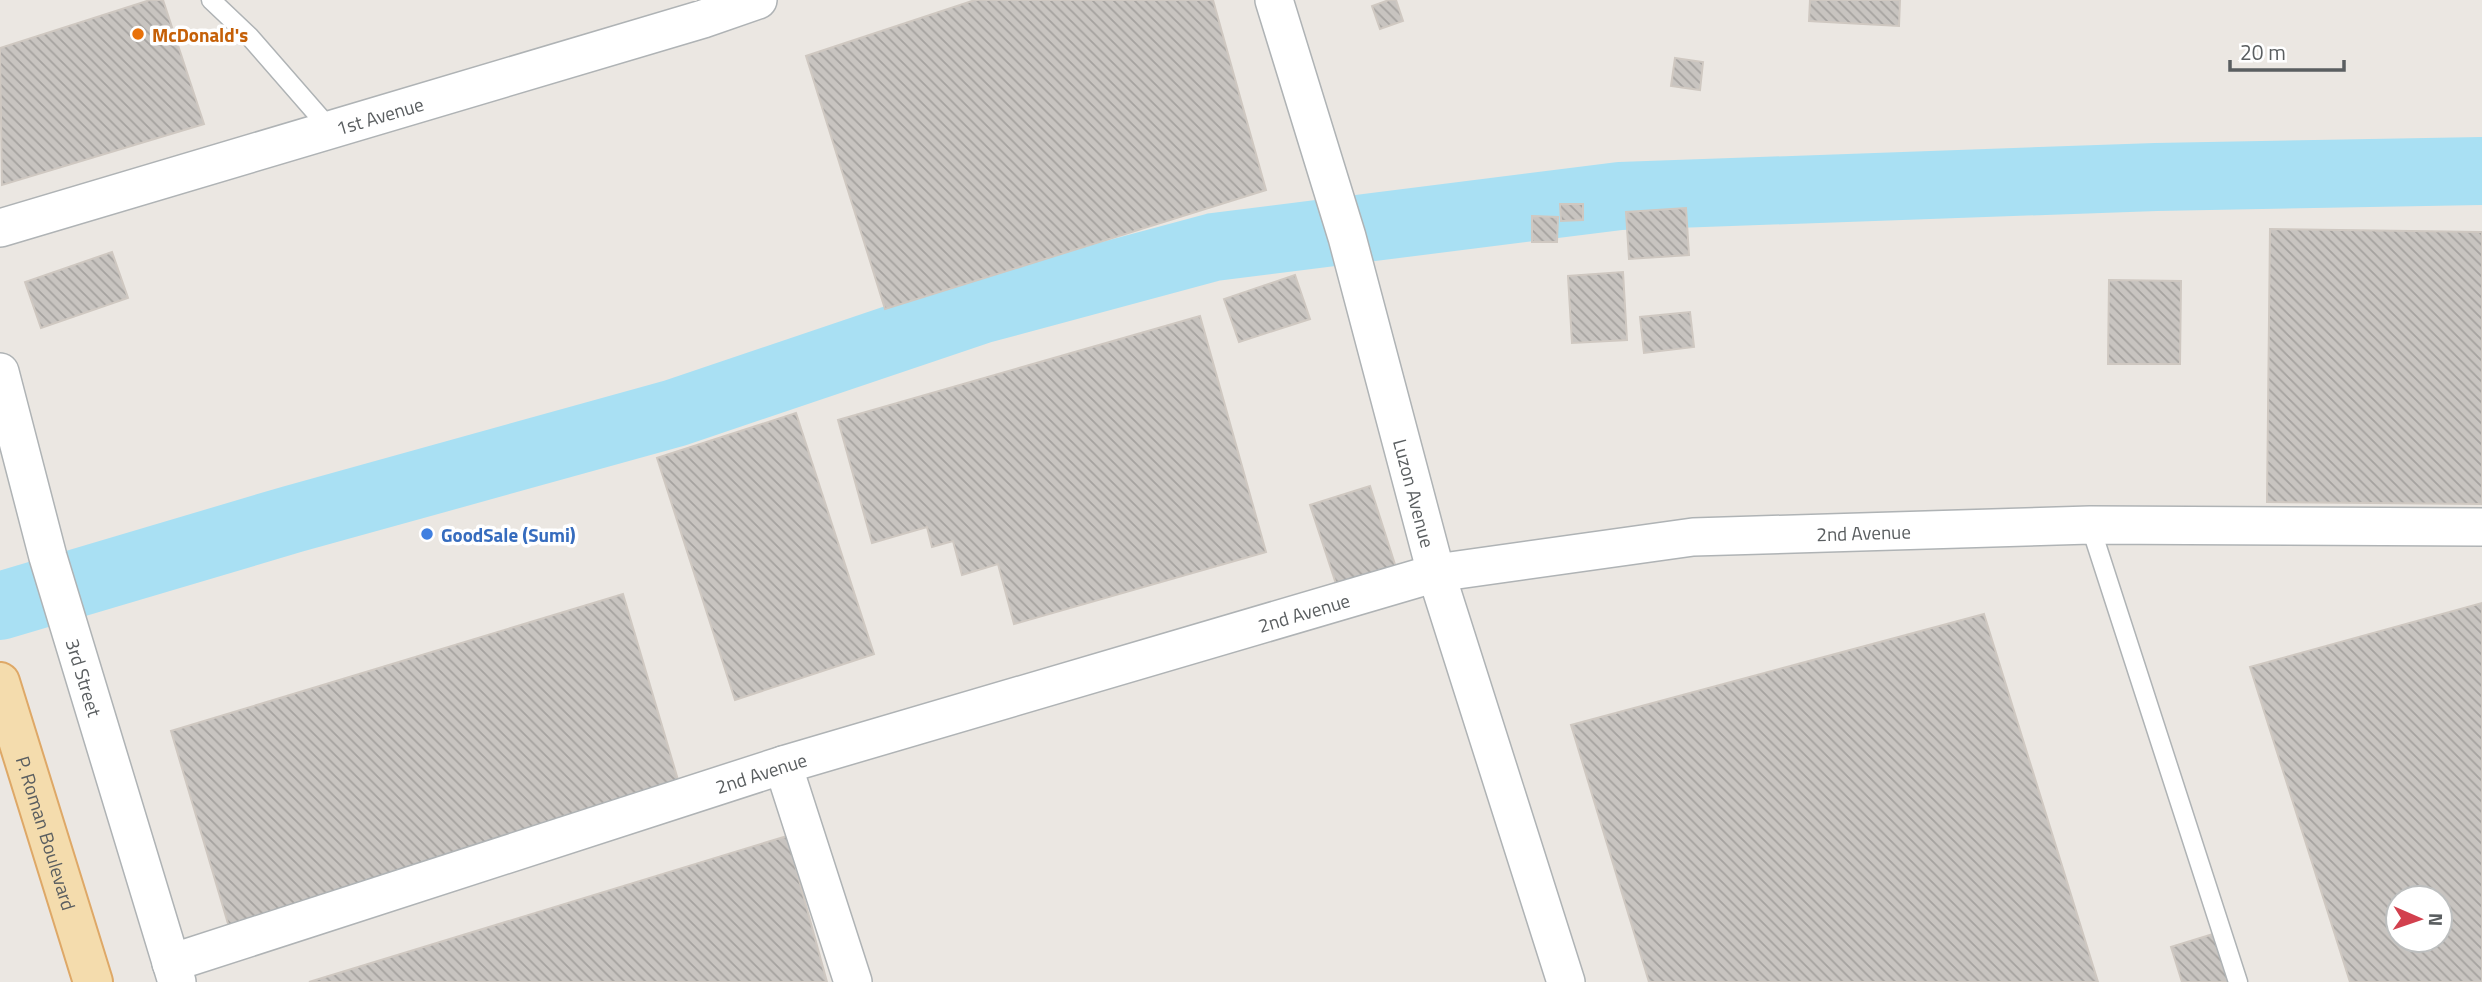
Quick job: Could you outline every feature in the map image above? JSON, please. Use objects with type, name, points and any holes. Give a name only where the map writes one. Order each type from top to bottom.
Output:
[{"type":"main road","name":"P. Roman Boulevard","points":[[0,682],[93,982]]},
{"type":"street","name":"1st Avenue","points":[[0,228],[703,19],[758,0]]},
{"type":"street","name":"Luzon Avenue","points":[[1274,0],[1347,237],[1436,573],[1566,982]]},
{"type":"street","name":"3rd Street","points":[[0,372],[48,557],[174,973]]},
{"type":"street","name":"2nd Avenue","points":[[174,973],[783,765],[1436,573],[1693,537],[2090,525],[2482,527]]},
{"type":"street","points":[[783,765],[853,982]]},
{"type":"lane","points":[[211,0],[249,36],[331,130]]},
{"type":"lane","points":[[2090,525],[2238,982]]},
{"type":"building","points":[[150,0],[163,0],[204,124],[2,185],[0,48]]},
{"type":"building","points":[[975,0],[1213,0],[1266,190],[885,309],[806,56]]},
{"type":"building","points":[[1396,0],[1403,21],[1380,29],[1372,6]]},
{"type":"building","points":[[1810,0],[1900,0],[1899,26],[1809,21]]},
{"type":"building","points":[[1675,58],[1703,62],[1700,90],[1671,86]]},
{"type":"building","points":[[1560,204],[1583,204],[1583,220],[1561,221]]},
{"type":"building","points":[[1686,208],[1689,255],[1629,259],[1626,212]]},
{"type":"building","points":[[1532,216],[1558,217],[1557,242],[1532,242]]},
{"type":"building","points":[[2270,229],[2482,232],[2482,504],[2267,502]]},
{"type":"building","points":[[112,252],[128,298],[41,328],[25,282]]},
{"type":"building","points":[[1623,272],[1627,340],[1572,343],[1568,276]]},
{"type":"building","points":[[1295,275],[1310,319],[1239,342],[1224,299]]},
{"type":"building","points":[[2109,280],[2181,281],[2180,364],[2108,364]]},
{"type":"building","points":[[1690,312],[1694,347],[1644,353],[1640,317]]},
{"type":"building","points":[[1200,316],[1266,552],[1014,624],[998,564],[962,575],[953,541],[932,547],[927,527],[872,543],[838,420]]},
{"type":"building","points":[[796,413],[874,654],[735,700],[657,458]]},
{"type":"building","points":[[1370,486],[1399,577],[1340,596],[1310,505]]},
{"type":"building","points":[[623,594],[681,790],[229,927],[171,731]]},
{"type":"building","points":[[2482,603],[2482,982],[2350,982],[2250,667]]},
{"type":"building","points":[[1984,614],[2098,982],[1649,982],[1571,725]]},
{"type":"building","points":[[787,836],[827,982],[309,982]]},
{"type":"building","points":[[2213,934],[2229,982],[2182,982],[2171,947]]},
{"type":"waterway","points":[[0,606],[293,519],[675,413],[980,310],[1214,247],[1620,196],[2156,177],[2482,171]]},
{"type":"place","name":"McDonald's","points":[[138,34]]},
{"type":"place","name":"GoodSale (Sumi)","points":[[427,534]]}]
